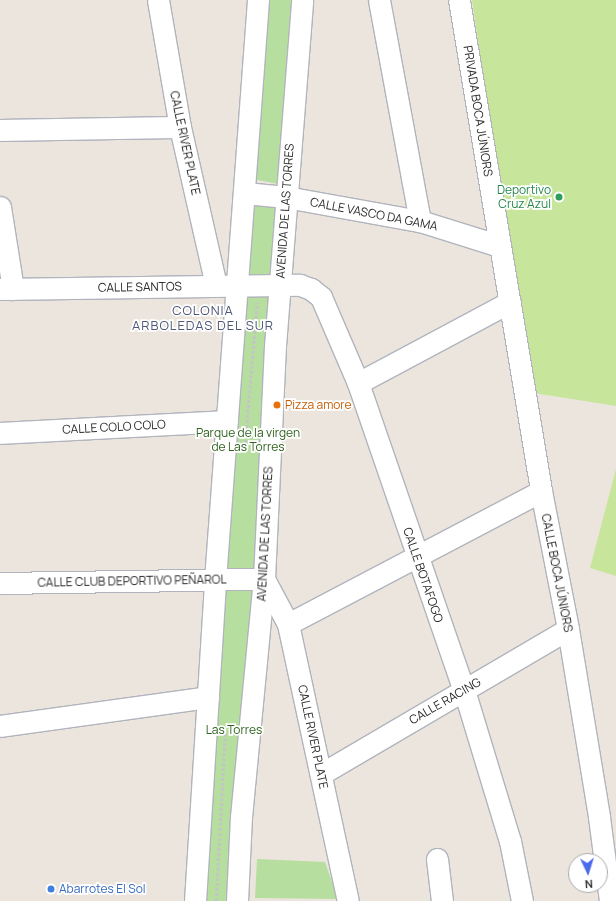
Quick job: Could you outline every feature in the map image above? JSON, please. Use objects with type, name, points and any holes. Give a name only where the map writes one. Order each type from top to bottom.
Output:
[{"type":"street","name":"CALLE RIVER PLATE","points":[[158,0],[180,127],[216,285]]},
{"type":"street","points":[[195,901],[215,580],[236,286],[245,193],[258,0]]},
{"type":"street","name":"AVENIDA DE LAS TORRES","points":[[237,901],[241,818],[264,579],[279,285],[302,0]]},
{"type":"street","points":[[379,0],[420,221]]},
{"type":"street","name":"PRIVADA BOCA JÚNIORS","points":[[460,0],[500,246]]},
{"type":"street","points":[[0,130],[180,127]]},
{"type":"street","name":"CALLE VASCO DA GAMA","points":[[245,193],[286,197],[420,221],[500,246]]},
{"type":"street","points":[[0,207],[7,289]]},
{"type":"street","name":"CALLE BOCA JÚNIORS","points":[[500,246],[541,491],[568,629],[599,817],[610,901]]},
{"type":"street","name":"CALLE SANTOS","points":[[7,289],[279,285]]},
{"type":"street","name":"CALLE BOTAFOGO","points":[[279,285],[306,286],[321,297],[358,383],[417,558],[464,690],[510,841],[522,901]]},
{"type":"street","points":[[358,383],[510,302]]},
{"type":"street","name":"CALLE COLO COLO","points":[[0,433],[227,422]]},
{"type":"street","points":[[288,624],[417,558],[541,491]]},
{"type":"street","name":"CALLE RIVER PLATE","points":[[264,579],[288,624],[348,901]]},
{"type":"street","name":"CALLE CLUB DEPORTIVO PEÑAROL","points":[[0,583],[264,579]]},
{"type":"street","name":"CALLE RACING","points":[[321,774],[568,629]]},
{"type":"street","points":[[0,726],[208,697]]},
{"type":"street","points":[[437,859],[442,901]]},
{"type":"path","points":[[244,444],[258,285]]},
{"type":"path","points":[[216,901],[225,728]]},
{"type":"green space","points":[[253,0],[304,0],[289,186],[237,176]]},
{"type":"green space","name":"Deportivo Cruz Azul","points":[[472,0],[616,0],[616,406],[534,393],[481,59],[479,58],[480,54]]},
{"type":"green space","points":[[238,185],[295,195],[290,278],[231,279]]},
{"type":"green space","name":"Parque de la virgen de Las Torres","points":[[289,292],[267,574],[206,573],[230,293]]},
{"type":"green space","points":[[616,469],[616,576],[590,568]]},
{"type":"green space","name":"Las Torres","points":[[256,587],[241,901],[197,901],[223,593],[227,589]]},
{"type":"green space","points":[[257,859],[325,862],[338,899],[255,898]]},
{"type":"place","name":"Deportivo Cruz Azul","points":[[559,197]]},
{"type":"place","name":"Pizza amore","points":[[277,405]]},
{"type":"place","name":"Abarrotes El Sol","points":[[51,889]]},
{"type":"district","name":"COLONIA ARBOLEDAS DEL SUR","points":[[203,318]]}]
